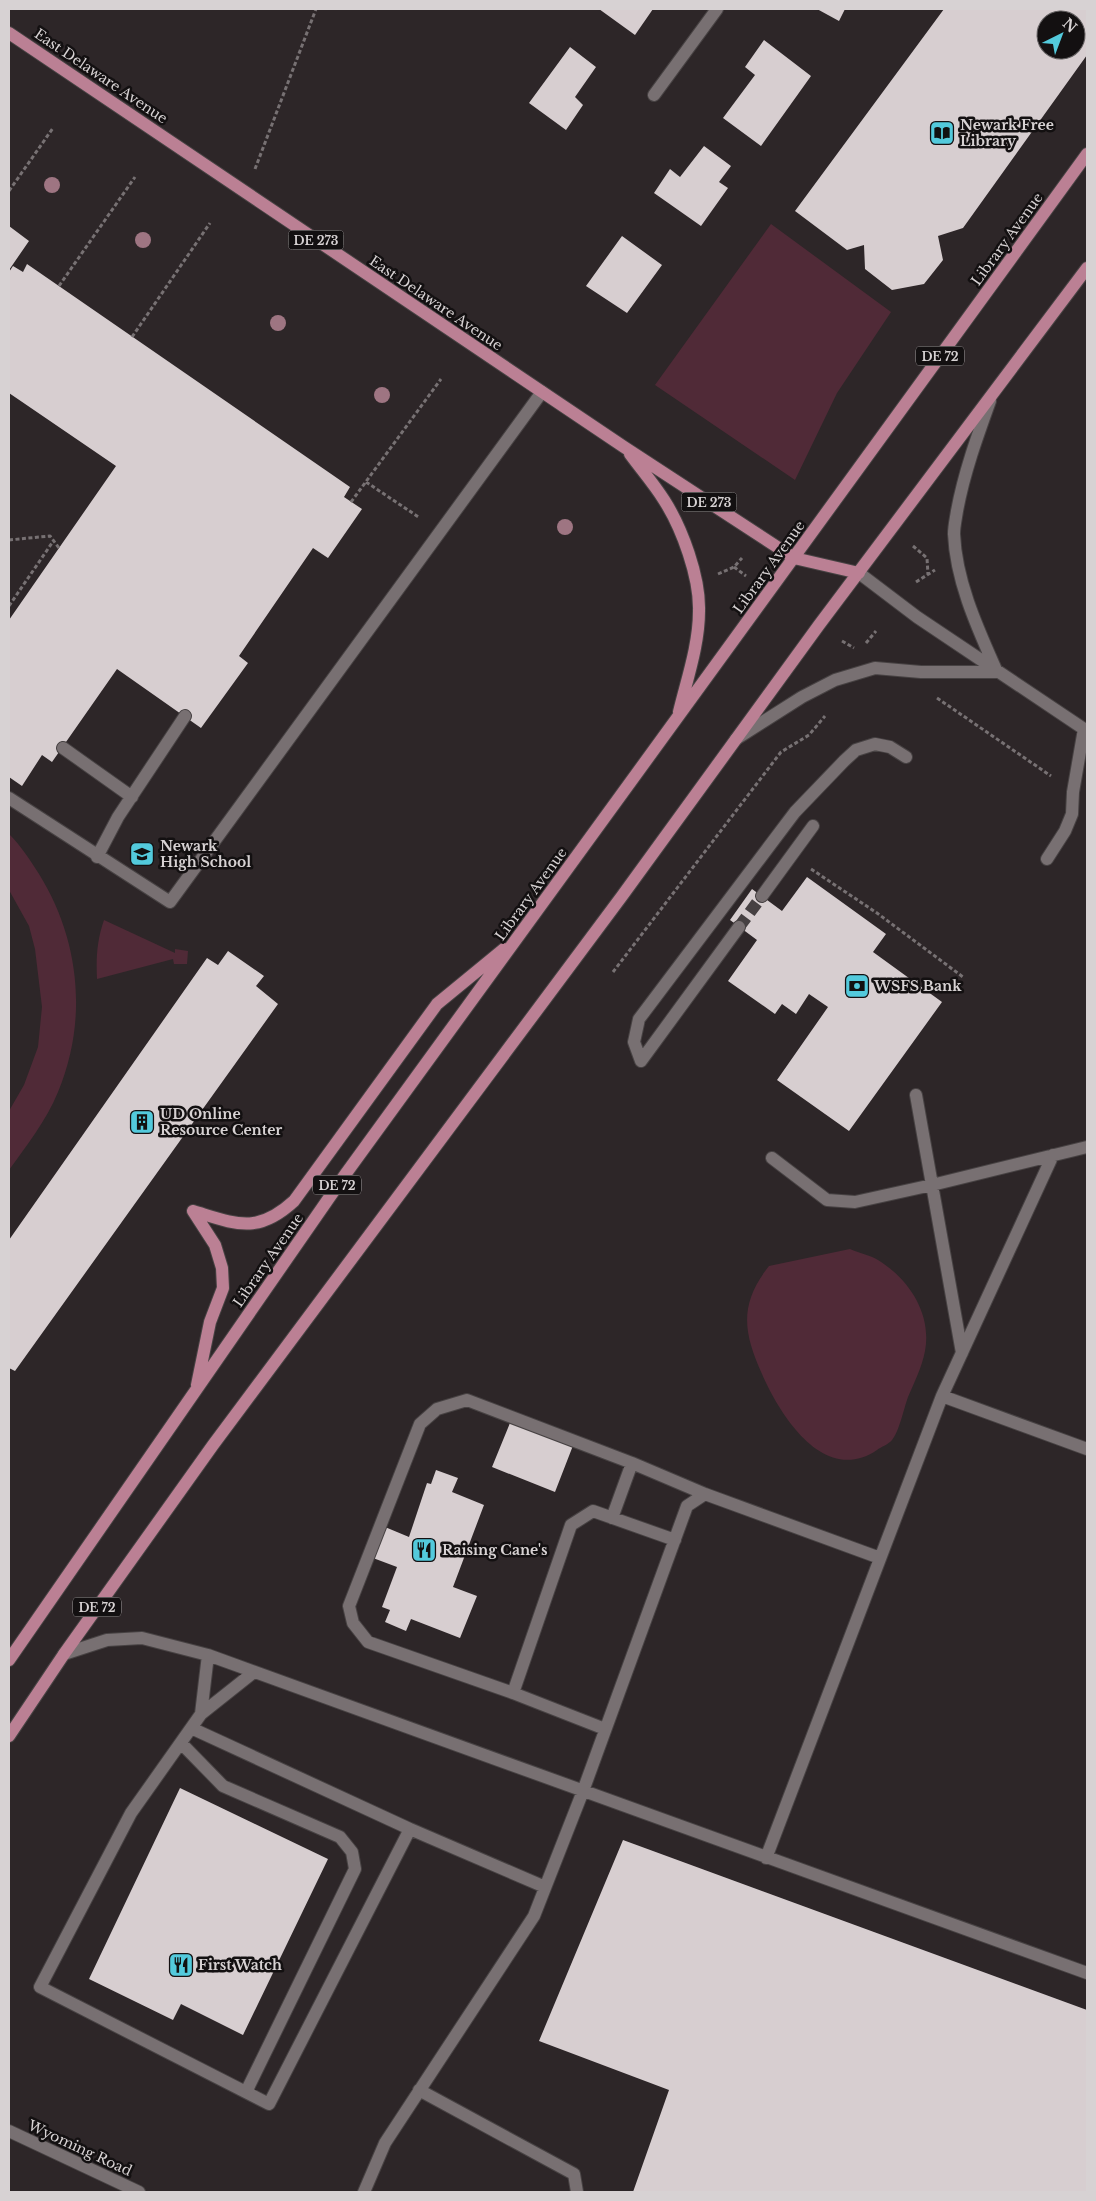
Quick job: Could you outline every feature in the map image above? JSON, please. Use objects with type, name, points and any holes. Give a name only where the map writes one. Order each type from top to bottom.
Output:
[{"type":"main road","name":"East Delaware Avenue","points":[[9,32],[624,447],[794,558],[859,573]]},
{"type":"main road","name":"Library Avenue","points":[[9,1660],[347,1172],[1087,154]]},
{"type":"main road","name":"DE 72","points":[[9,1736],[64,1654],[214,1445],[734,741],[990,401],[1087,268]]},
{"type":"main road","points":[[624,447],[664,500],[686,547],[695,581],[699,610],[694,653],[678,719]]},
{"type":"main road","points":[[196,1389],[210,1322],[223,1288],[222,1268],[215,1245],[193,1211],[241,1225],[277,1216],[294,1201],[437,1004],[519,936]]},
{"type":"street","points":[[654,95],[717,9]]},
{"type":"street","points":[[9,798],[170,902],[542,392]]},
{"type":"street","points":[[990,401],[960,494],[954,532],[959,564],[968,600],[997,672]]},
{"type":"street","points":[[859,573],[997,672],[1086,730],[1073,792],[1072,814],[1065,831],[1048,859]]},
{"type":"street","points":[[734,741],[802,697],[835,680],[875,668],[921,672],[997,672]]},
{"type":"street","points":[[97,856],[132,796],[185,716]]},
{"type":"street","points":[[739,927],[641,1061],[634,1042],[639,1019],[794,812],[856,750],[875,744],[890,747],[906,757]]},
{"type":"street","points":[[62,748],[132,796]]},
{"type":"street","points":[[762,896],[813,826]]},
{"type":"street","points":[[916,1096],[962,1353]]},
{"type":"street","points":[[772,1158],[827,1200],[855,1202],[932,1186],[1087,1147]]},
{"type":"street","points":[[766,1858],[942,1396],[1053,1155]]},
{"type":"street","points":[[942,1396],[1087,1449]]},
{"type":"street","points":[[605,1729],[368,1642],[353,1623],[349,1606],[420,1424],[437,1409],[467,1400],[632,1463],[705,1494],[880,1558]]},
{"type":"street","points":[[612,1518],[632,1463]]},
{"type":"street","points":[[364,2192],[385,2143],[534,1916],[583,1791],[687,1506],[705,1494]]},
{"type":"street","points":[[512,1694],[571,1525],[593,1511],[675,1540]]},
{"type":"street","points":[[64,1654],[107,1640],[142,1638],[208,1655],[766,1858],[952,1922],[1087,1973]]},
{"type":"street","points":[[201,1714],[208,1655]]},
{"type":"street","points":[[254,1672],[201,1714],[130,1813],[40,1987],[269,2104],[410,1829]]},
{"type":"street","points":[[191,1728],[410,1829],[545,1887]]},
{"type":"street","points":[[181,1743],[224,1786],[340,1837],[352,1852],[355,1869],[246,2092]]},
{"type":"street","points":[[419,2090],[574,2174],[577,2192]]},
{"type":"street","name":"Wyoming Road","points":[[9,2131],[139,2192]]},
{"type":"path","points":[[256,169],[316,9]]},
{"type":"path","points":[[9,191],[53,128]]},
{"type":"path","points":[[59,286],[135,177]]},
{"type":"path","points":[[132,337],[210,223]]},
{"type":"path","points":[[351,502],[441,379]]},
{"type":"path","points":[[366,482],[440,532]]},
{"type":"path","points":[[9,540],[50,536],[59,548]]},
{"type":"path","points":[[9,606],[54,540]]},
{"type":"path","points":[[913,546],[927,558],[928,575]]},
{"type":"path","points":[[715,576],[734,567],[742,558]]},
{"type":"path","points":[[734,567],[746,576]]},
{"type":"path","points":[[916,582],[938,569]]},
{"type":"path","points":[[865,645],[876,631]]},
{"type":"path","points":[[842,641],[860,652]]},
{"type":"path","points":[[810,868],[877,913],[963,977]]},
{"type":"shaded area","points":[[771,224],[891,312],[837,393],[795,480],[655,385]]},
{"type":"shaded area","points":[[9,834],[39,874],[53,899],[71,953],[76,1009],[67,1065],[58,1092],[42,1123],[9,1170],[9,1111],[24,1085],[38,1047],[42,1007],[35,949],[29,926],[9,890]]},
{"type":"shaded area","points":[[104,920],[175,953],[175,949],[188,951],[187,964],[174,964],[173,959],[97,979],[98,949]]},
{"type":"shaded area","points":[[850,1249],[878,1260],[908,1287],[921,1311],[926,1337],[922,1363],[892,1440],[858,1459],[839,1459],[822,1453],[806,1441],[792,1426],[780,1408],[770,1391],[756,1359],[751,1345],[747,1318],[753,1293],[769,1266]]},
{"type":"building","points":[[599,9],[653,9],[635,35]]},
{"type":"building","points":[[817,9],[845,9],[839,21]]},
{"type":"building","name":"Newark Free Library","points":[[944,9],[1087,9],[1086,56],[1086,10],[1036,10],[1036,60],[1083,60],[963,228],[938,236],[943,260],[924,284],[892,290],[865,269],[864,245],[847,250],[795,211]]},
{"type":"building","points":[[764,40],[811,76],[761,146],[723,118],[755,75],[745,67]]},
{"type":"building","points":[[570,47],[596,67],[575,97],[583,105],[566,130],[529,103]]},
{"type":"building","points":[[704,146],[731,166],[719,182],[728,188],[701,226],[654,193],[670,169],[680,177]]},
{"type":"building","points":[[9,226],[29,241],[9,270]]},
{"type":"building","points":[[622,236],[662,265],[627,313],[586,286]]},
{"type":"building","points":[[27,264],[350,487],[344,497],[362,509],[328,558],[313,548],[239,656],[248,663],[201,728],[117,669],[52,762],[42,755],[22,786],[9,777],[9,620],[116,466],[9,393],[9,272],[13,266],[23,272]]},
{"type":"building","points":[[807,877],[886,934],[873,952],[942,1002],[849,1131],[777,1080],[828,1007],[809,994],[796,1014],[782,1004],[775,1014],[728,981],[757,940],[730,920],[752,889],[782,911]]},
{"type":"building","name":"UD Online Resource Center","points":[[228,951],[264,976],[256,986],[278,1004],[15,1371],[9,1368],[9,1240],[207,958],[218,965]]},
{"type":"building","points":[[512,1418],[574,1443],[555,1492],[492,1467]]},
{"type":"building","points":[[436,1470],[458,1478],[452,1492],[484,1505],[453,1587],[477,1596],[460,1638],[411,1619],[406,1631],[385,1622],[390,1610],[382,1607],[397,1567],[373,1558],[385,1527],[409,1537],[427,1483],[431,1484]]},
{"type":"building","points":[[180,1788],[328,1859],[243,2035],[181,2004],[173,2020],[89,1979]]},
{"type":"building","points":[[623,1840],[1087,2010],[1087,2192],[633,2192],[669,2090],[539,2041]]},
{"type":"tunnel","points":[[739,927],[762,896]]},
{"type":"place","name":"Newark Free Library","points":[[942,133]]},
{"type":"place","name":"Newark High School","points":[[142,854]]},
{"type":"place","name":"WSFS Bank","points":[[857,986]]},
{"type":"place","name":"UD Online Resource Center","points":[[142,1122]]},
{"type":"place","name":"Raising Cane's","points":[[424,1550]]},
{"type":"place","name":"First Watch","points":[[181,1965]]}]
